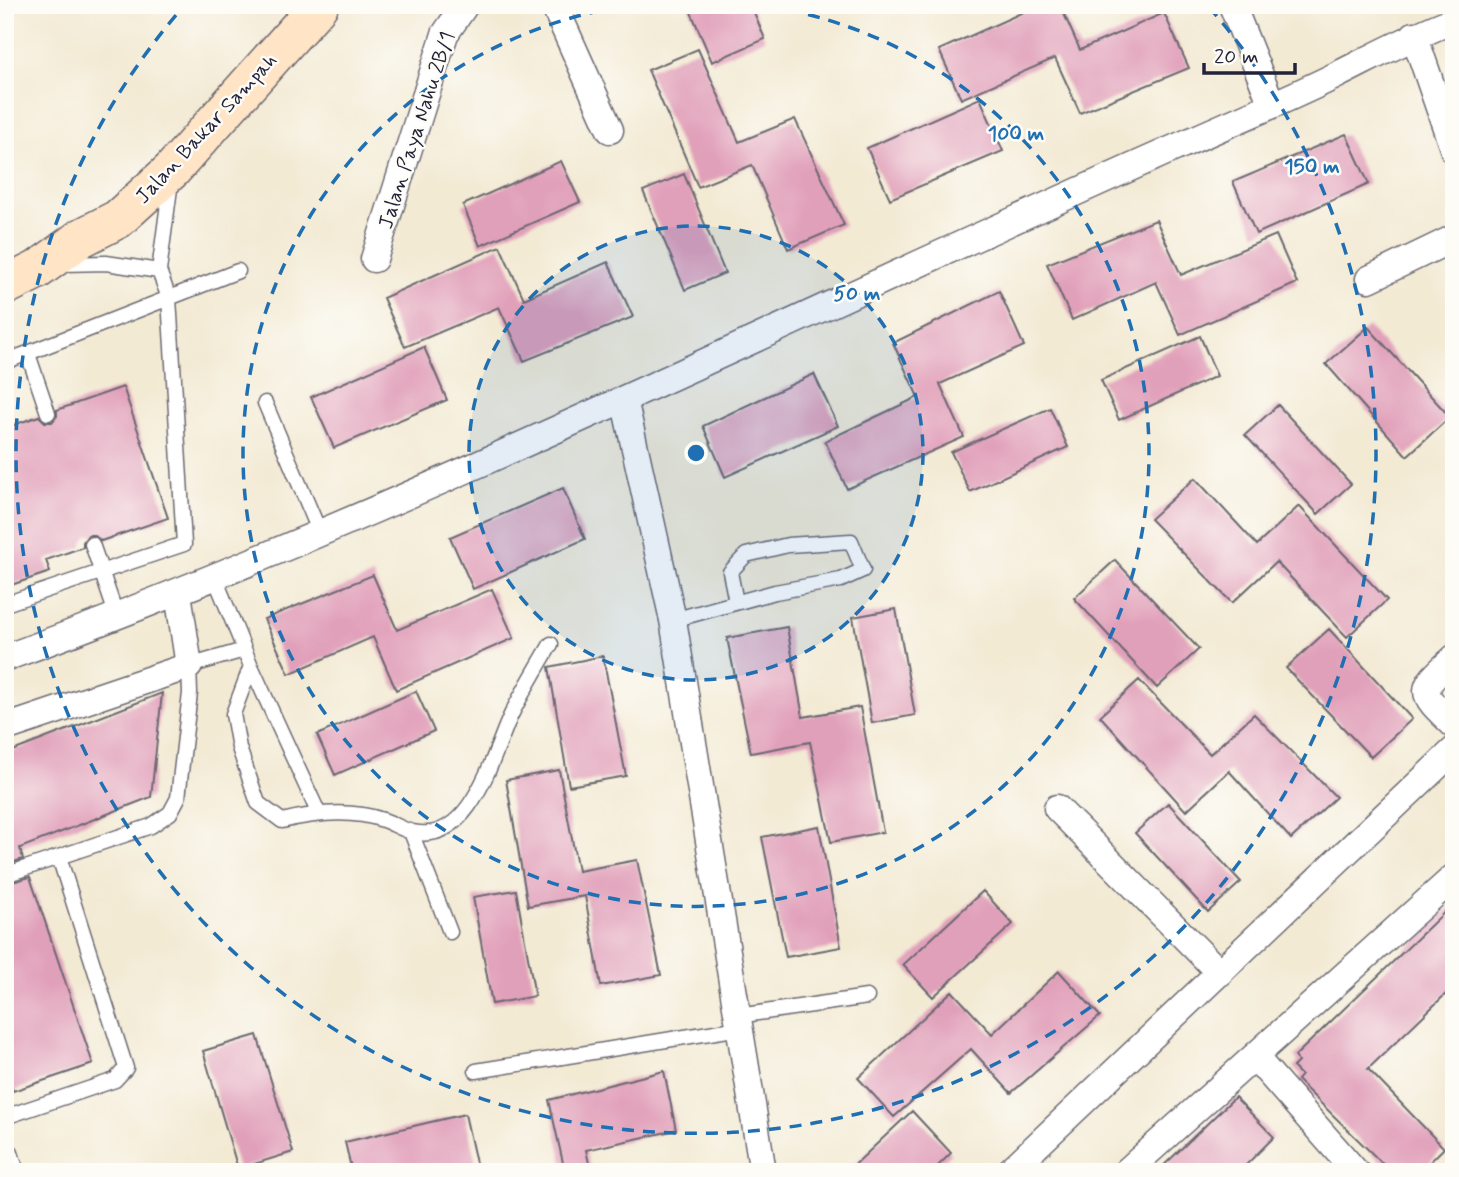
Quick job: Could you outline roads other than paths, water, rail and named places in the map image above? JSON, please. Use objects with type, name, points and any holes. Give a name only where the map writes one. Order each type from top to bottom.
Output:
[{"type":"main road","name":"Jalan Bakar Sampah","points":[[16,271],[29,247],[81,238],[118,219],[172,170],[319,5]]},
{"type":"street","name":"Jalan Paya Nahu 2B/1","points":[[374,259],[445,34],[465,5]]},
{"type":"street","points":[[554,5],[610,130]]},
{"type":"street","points":[[1232,5],[1272,105]]},
{"type":"street","points":[[5,658],[215,578],[624,400],[1004,223],[1272,105],[1414,35],[1454,20]]},
{"type":"street","points":[[1414,35],[1454,151]]},
{"type":"street","points":[[1369,279],[1454,238]]},
{"type":"street","points":[[624,400],[673,620],[763,1172]]},
{"type":"street","points":[[5,728],[189,666],[178,593]]},
{"type":"street","points":[[1454,658],[1429,680],[1426,691],[1429,702],[1454,725]]},
{"type":"street","points":[[1009,1172],[1454,750]]},
{"type":"street","points":[[1057,808],[1220,973]]},
{"type":"street","points":[[1126,1172],[1454,877]]},
{"type":"street","points":[[1255,1057],[1356,1172]]},
{"type":"street","points":[[5,1154],[11,1172]]},
{"type":"lane","points":[[5,604],[184,544],[169,298],[159,271],[172,170]]},
{"type":"lane","points":[[16,271],[81,263],[159,271]]},
{"type":"lane","points":[[5,362],[238,271]]},
{"type":"lane","points":[[28,354],[48,413]]},
{"type":"lane","points":[[265,403],[320,533]]},
{"type":"lane","points":[[673,620],[736,601],[841,580],[863,570],[851,541],[777,547],[746,555],[730,572],[736,601]]},
{"type":"lane","points":[[93,544],[117,617]]},
{"type":"lane","points":[[215,578],[251,666],[318,813]]},
{"type":"lane","points":[[251,666],[233,714],[239,748],[258,803],[282,821],[318,813],[381,819],[411,832],[430,835],[445,828],[466,810],[490,770],[510,719],[551,644]]},
{"type":"lane","points":[[5,875],[151,826],[170,813],[178,798],[190,693],[189,666],[244,650]]},
{"type":"lane","points":[[411,832],[450,932]]},
{"type":"lane","points":[[5,1117],[115,1080],[126,1068],[58,857]]},
{"type":"lane","points":[[475,1071],[867,996]]}]
